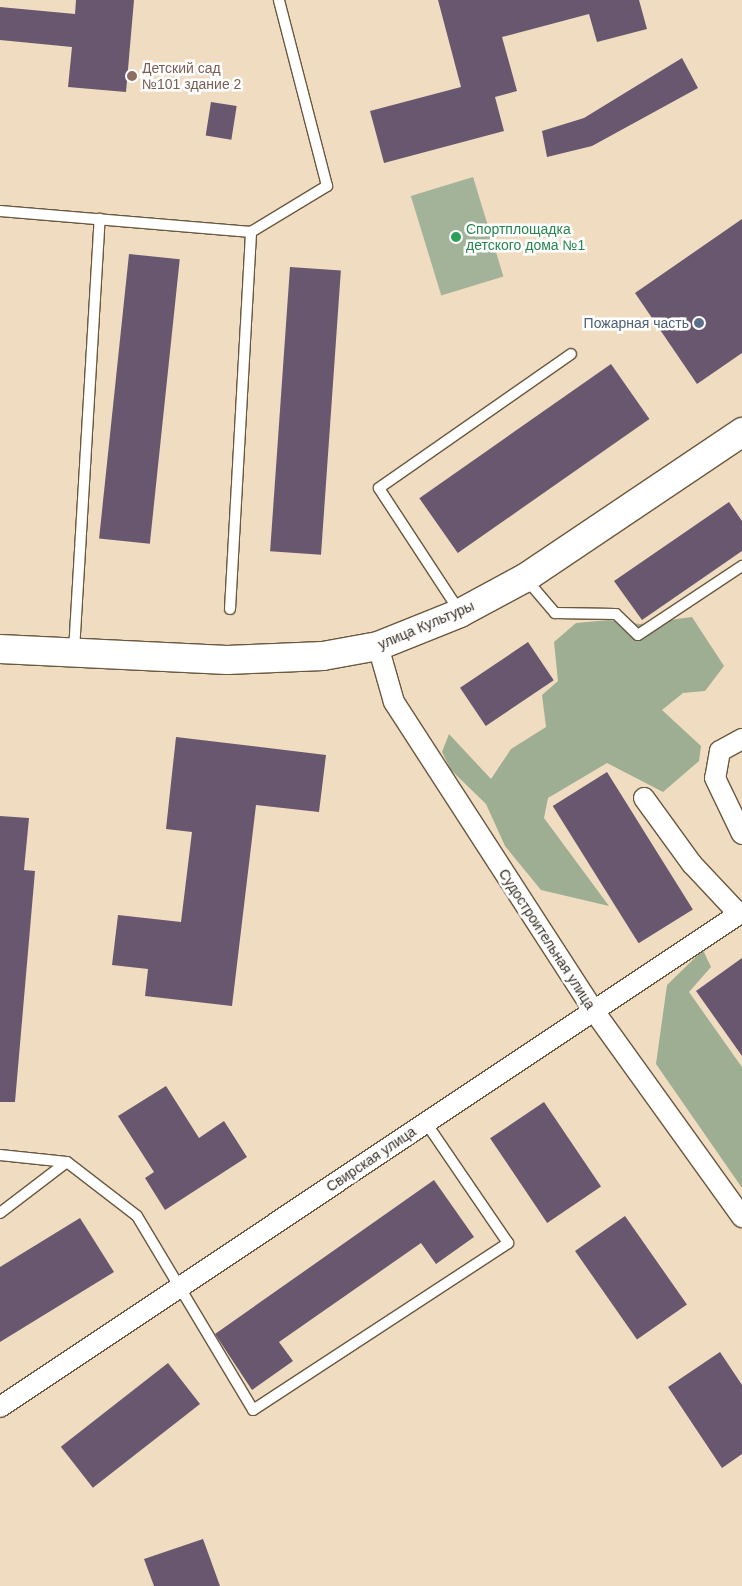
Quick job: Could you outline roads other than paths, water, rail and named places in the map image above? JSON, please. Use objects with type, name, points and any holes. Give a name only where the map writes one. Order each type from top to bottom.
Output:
[{"type":"main road","name":"улица Культуры","points":[[0,649],[235,659],[323,656],[378,646],[460,613],[525,578],[742,432]]},
{"type":"street","name":"Судостроительная улица","points":[[378,646],[394,702],[594,1010],[742,1217]]},
{"type":"street","points":[[742,739],[720,751],[716,778],[742,834]]},
{"type":"street","points":[[644,798],[692,864],[741,913]]},
{"type":"street","name":"Свирская улица","points":[[0,1407],[741,913]]},
{"type":"lane","points":[[0,211],[251,232],[327,186],[279,0]]},
{"type":"lane","points":[[73,652],[100,219]]},
{"type":"lane","points":[[230,609],[251,232]]},
{"type":"lane","points":[[460,613],[379,488],[571,354]]},
{"type":"lane","points":[[525,578],[556,613],[616,614],[638,635],[742,566]]},
{"type":"lane","points":[[0,1155],[67,1162],[137,1216],[178,1288],[253,1410],[508,1243],[426,1123]]},
{"type":"lane","points":[[0,1213],[67,1162]]},
{"type":"place","name":"Детский сад №101 здание 2","points":[[132,76]]},
{"type":"place","name":"Спортплощадка детского дома №1","points":[[456,237]]},
{"type":"place","name":"Пожарная часть","points":[[699,323]]}]
